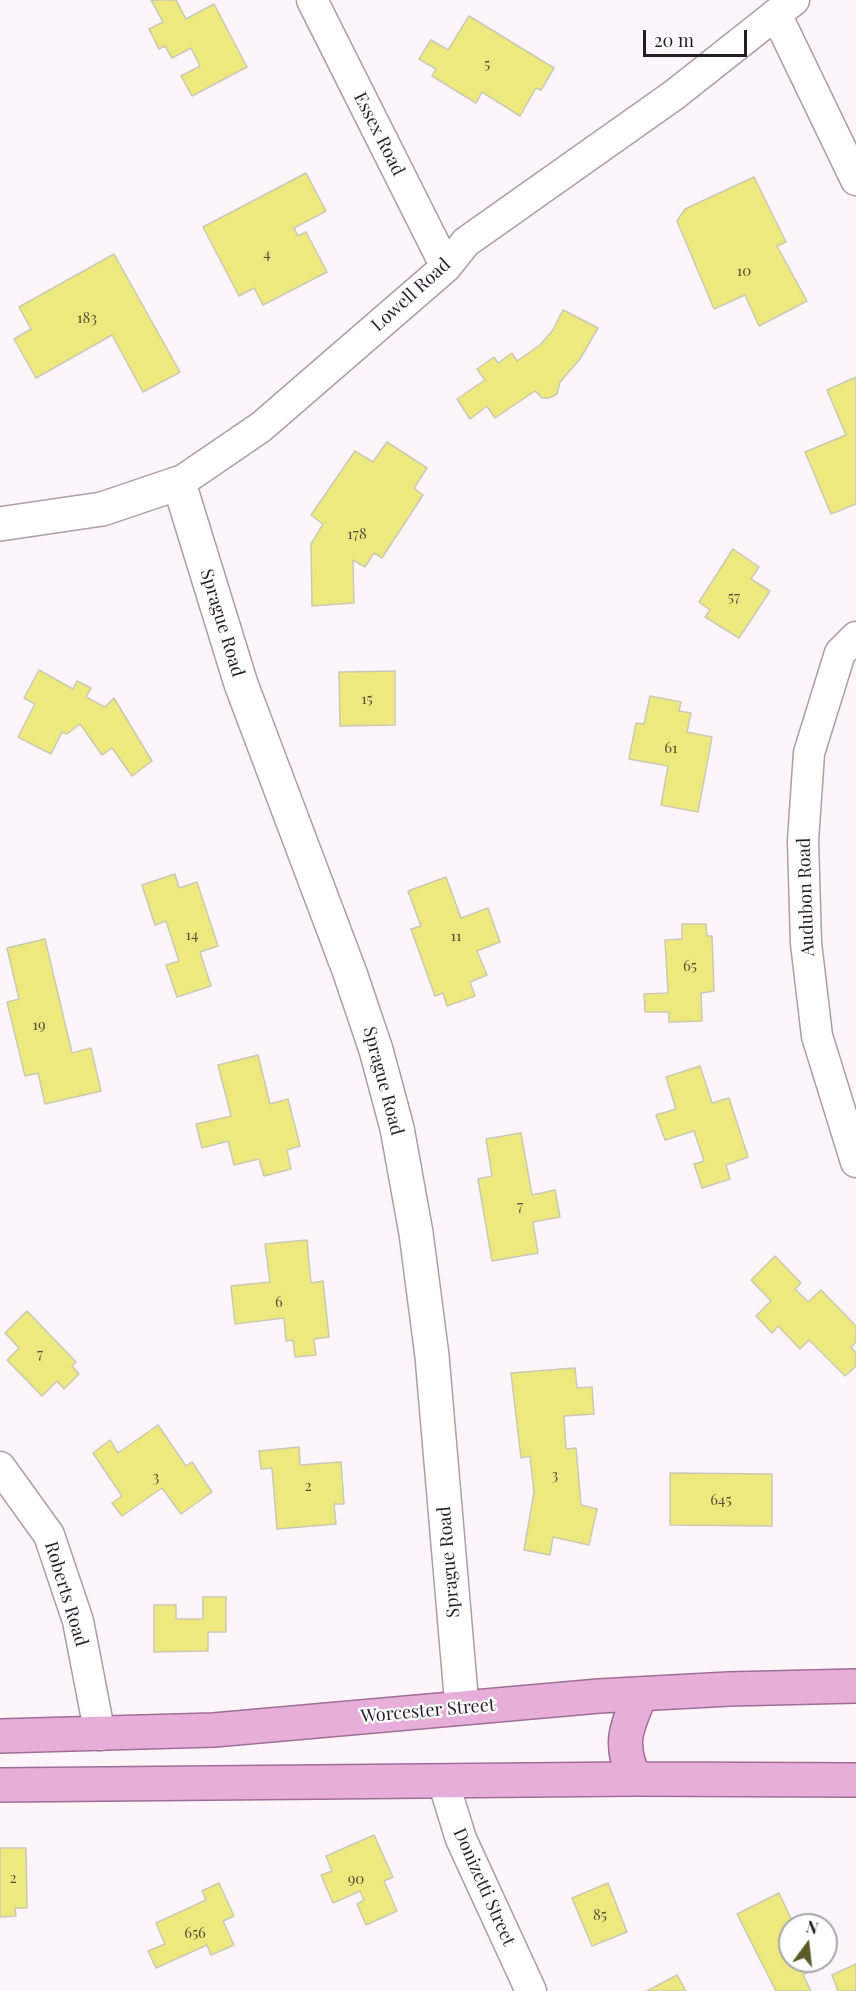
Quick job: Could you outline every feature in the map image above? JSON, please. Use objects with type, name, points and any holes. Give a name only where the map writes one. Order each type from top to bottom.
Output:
[{"type":"highway","name":"Worcester Street","points":[[0,1736],[100,1735],[214,1730],[462,1707],[641,1694],[856,1686]]},
{"type":"highway","points":[[635,1779],[627,1762],[624,1741],[641,1694]]},
{"type":"highway","points":[[0,1785],[635,1779],[856,1780]]},
{"type":"street","name":"Essex Road","points":[[312,0],[446,267]]},
{"type":"street","name":"Lowell Road","points":[[0,524],[102,509],[179,483],[261,427],[446,267],[466,242],[674,95],[785,7]]},
{"type":"street","points":[[785,7],[856,180]]},
{"type":"street","name":"Sprague Road","points":[[179,483],[241,684],[350,973],[376,1050],[397,1128],[416,1233],[430,1344],[462,1707]]},
{"type":"street","name":"Audubon Road","points":[[856,637],[840,653],[808,753],[803,841],[806,943],[817,1036],[856,1162]]},
{"type":"street","name":"Roberts Road","points":[[0,1467],[49,1535],[78,1622],[100,1735]]},
{"type":"street","name":"Donizetti Street","points":[[443,1781],[461,1839],[531,1991]]},
{"type":"building","points":[[151,0],[176,0],[186,19],[214,4],[247,67],[192,96],[181,76],[200,66],[191,48],[172,58],[165,46],[159,49],[149,29],[163,22]]},
{"type":"building","points":[[469,16],[554,68],[541,90],[536,88],[520,116],[482,92],[476,103],[432,76],[436,69],[419,59],[431,40],[448,50]]},
{"type":"building","points":[[306,173],[326,211],[294,228],[298,236],[306,232],[327,272],[263,305],[254,288],[239,296],[203,227]]},
{"type":"building","points":[[754,177],[786,242],[777,246],[807,301],[759,326],[745,295],[714,309],[677,221],[685,209]]},
{"type":"building","points":[[114,254],[180,372],[143,392],[112,335],[36,378],[14,339],[31,329],[19,307]]},
{"type":"building","points":[[563,310],[598,328],[580,359],[560,382],[557,394],[549,398],[542,398],[535,391],[495,418],[487,406],[470,419],[457,399],[485,380],[477,369],[494,357],[498,363],[512,353],[517,361],[540,345],[553,330]]},
{"type":"building","points":[[856,377],[856,504],[831,514],[805,452],[846,435],[827,390]]},
{"type":"building","points":[[387,442],[427,468],[414,488],[423,495],[382,558],[374,553],[365,567],[353,560],[354,603],[312,606],[311,544],[323,524],[311,515],[355,451],[373,462]]},
{"type":"building","points":[[733,549],[759,567],[751,579],[770,591],[739,638],[705,617],[710,610],[699,602]]},
{"type":"building","points":[[39,670],[73,689],[77,681],[91,688],[86,697],[105,707],[114,698],[152,761],[132,776],[112,748],[102,755],[80,724],[67,734],[62,732],[51,754],[18,737],[35,704],[24,698]]},
{"type":"building","points":[[395,671],[395,725],[340,726],[339,672]]},
{"type":"building","points":[[650,696],[681,702],[679,711],[691,713],[687,732],[712,737],[698,812],[661,805],[668,766],[629,759],[636,723],[644,724]]},
{"type":"building","points":[[175,874],[179,888],[197,882],[218,946],[200,952],[211,986],[177,997],[166,965],[179,961],[166,921],[155,925],[142,885]]},
{"type":"building","points":[[446,877],[461,918],[488,908],[500,942],[477,951],[487,975],[470,982],[475,996],[447,1006],[443,993],[435,996],[411,929],[421,926],[408,891]]},
{"type":"building","points":[[682,924],[706,924],[707,936],[712,936],[714,991],[701,993],[702,1021],[669,1022],[669,1012],[645,1012],[644,994],[668,993],[665,940],[682,939]]},
{"type":"building","points":[[45,939],[72,1053],[91,1048],[101,1091],[45,1104],[38,1073],[25,1076],[7,1002],[19,999],[7,948]]},
{"type":"building","points":[[258,1055],[270,1104],[288,1099],[300,1146],[287,1150],[291,1169],[264,1176],[259,1159],[234,1165],[228,1141],[202,1148],[196,1124],[231,1116],[218,1065]]},
{"type":"building","points":[[700,1066],[712,1103],[729,1098],[748,1157],[726,1165],[730,1179],[702,1188],[694,1164],[704,1161],[694,1131],[665,1140],[656,1115],[676,1109],[666,1077]]},
{"type":"building","points":[[521,1133],[532,1195],[555,1190],[560,1217],[533,1222],[538,1253],[492,1261],[478,1179],[492,1176],[486,1139]]},
{"type":"building","points":[[307,1240],[311,1283],[323,1281],[329,1337],[314,1339],[316,1355],[295,1357],[293,1340],[286,1341],[284,1318],[235,1324],[231,1286],[270,1282],[265,1244]]},
{"type":"building","points":[[775,1256],[801,1283],[795,1289],[808,1302],[821,1290],[856,1326],[856,1342],[851,1347],[856,1353],[856,1366],[845,1376],[809,1340],[800,1349],[778,1326],[772,1333],[756,1316],[771,1301],[751,1280]]},
{"type":"building","points":[[27,1311],[76,1362],[72,1366],[79,1374],[64,1389],[57,1381],[42,1396],[7,1360],[19,1348],[5,1333]]},
{"type":"building","points":[[575,1368],[577,1388],[592,1387],[594,1414],[564,1416],[566,1449],[576,1448],[581,1505],[597,1509],[589,1545],[553,1537],[550,1555],[524,1550],[534,1492],[530,1456],[521,1458],[511,1373]]},
{"type":"building","points":[[158,1425],[186,1466],[192,1462],[212,1492],[181,1514],[162,1488],[122,1516],[112,1503],[122,1496],[93,1453],[110,1440],[118,1453]]},
{"type":"building","points":[[299,1447],[300,1465],[341,1462],[344,1504],[334,1504],[336,1524],[277,1529],[272,1468],[261,1469],[259,1451]]},
{"type":"building","points":[[670,1473],[772,1474],[772,1526],[670,1525]]},
{"type":"building","points":[[203,1597],[226,1597],[226,1632],[208,1632],[208,1651],[154,1652],[154,1605],[176,1605],[176,1619],[203,1619]]},
{"type":"building","points":[[374,1835],[393,1877],[384,1881],[397,1911],[366,1925],[357,1904],[364,1900],[360,1891],[333,1903],[321,1875],[332,1871],[326,1856]]},
{"type":"building","points":[[0,1848],[26,1848],[27,1908],[15,1908],[16,1916],[0,1917]]},
{"type":"building","points":[[219,1883],[234,1916],[223,1921],[234,1945],[211,1955],[207,1945],[156,1968],[148,1951],[165,1944],[156,1923],[206,1900],[202,1891]]},
{"type":"building","points":[[608,1883],[627,1932],[592,1946],[572,1898]]},
{"type":"building","points":[[779,1893],[788,1913],[778,1913],[778,1973],[806,1973],[803,1975],[811,1991],[776,1991],[737,1914]]},
{"type":"building","points":[[856,1964],[856,1991],[838,1991],[832,1975]]},
{"type":"building","points":[[677,1975],[686,1991],[647,1991]]}]
